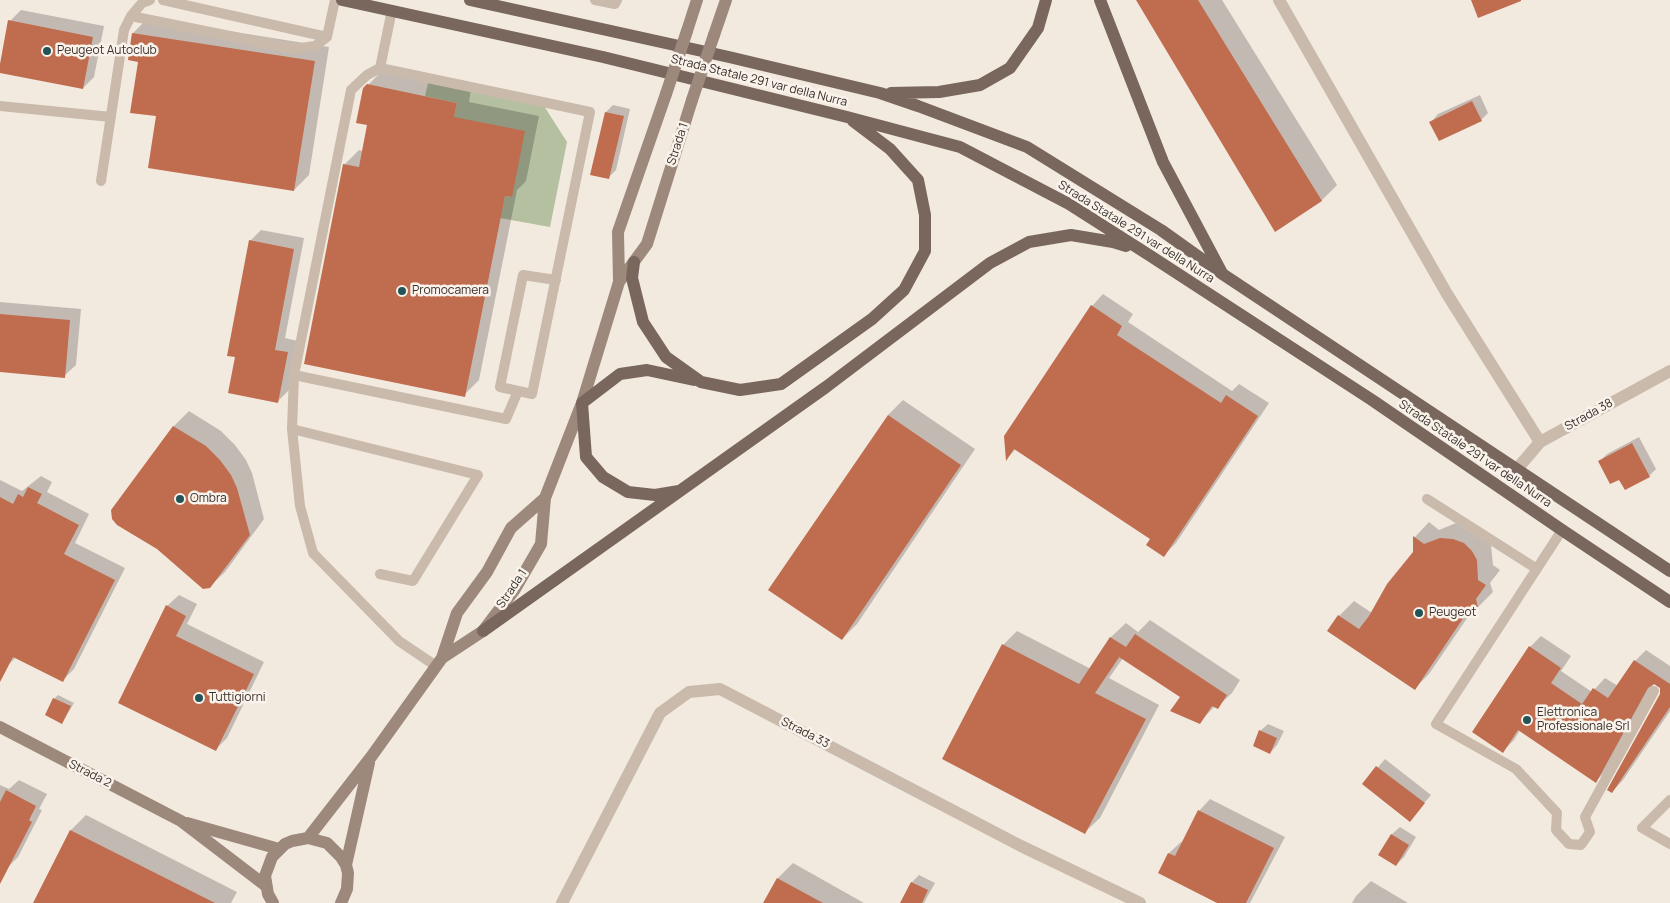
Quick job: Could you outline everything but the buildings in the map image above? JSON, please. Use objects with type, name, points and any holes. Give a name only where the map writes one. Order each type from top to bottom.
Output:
[{"type":"main road","name":"Strada Statale 291 var della Nurra","points":[[342,0],[603,57],[960,147],[1069,204],[1372,400],[1670,602]]},
{"type":"main road","name":"Strada Statale 291 var della Nurra","points":[[470,0],[729,56],[880,93],[1027,148],[1161,230],[1224,275],[1670,571]]},
{"type":"main road","points":[[880,93],[939,92],[980,85],[1010,68],[1038,28],[1046,0]]},
{"type":"main road","points":[[1100,0],[1163,162],[1224,275]]},
{"type":"main road","points":[[682,490],[656,495],[628,492],[603,477],[586,457],[582,403],[620,374],[647,370],[740,390],[780,384],[872,319],[904,290],[925,251],[925,214],[918,180],[890,149],[847,117]]},
{"type":"main road","points":[[483,631],[826,387],[990,264],[1029,242],[1071,235],[1113,242],[1148,255]]},
{"type":"main road","points":[[634,262],[632,278],[643,322],[666,357],[701,382]]},
{"type":"street","name":"Strada 1","points":[[620,282],[618,232],[697,0]]},
{"type":"street","name":"Strada 1","points":[[439,662],[483,631],[515,589],[541,544],[545,498],[582,403],[620,282],[647,244],[692,100],[726,0]]},
{"type":"street","points":[[1278,0],[1447,294],[1540,442]]},
{"type":"street","name":"Strada 38","points":[[1517,469],[1540,442],[1670,371]]},
{"type":"street","name":"Strada 1","points":[[308,838],[439,662],[457,613],[486,572],[511,528],[545,498]]},
{"type":"street","name":"Strada 33","points":[[562,903],[660,713],[689,692],[720,690],[1021,846],[1140,903]]},
{"type":"street","name":"Strada 2","points":[[0,727],[181,821],[266,886]]},
{"type":"street","name":"Strada 1","points":[[341,903],[348,889],[346,865],[370,757]]},
{"type":"street","name":"Strada 2","points":[[181,821],[278,849]]},
{"type":"street","points":[[273,903],[266,886],[265,876],[268,866],[278,849],[292,841],[308,838],[327,843],[341,856],[346,865]]},
{"type":"lane","points":[[101,181],[124,30],[131,16],[142,3],[150,0]]},
{"type":"lane","points":[[163,0],[327,37]]},
{"type":"lane","points":[[131,16],[294,49],[316,46],[327,37],[335,0]]},
{"type":"lane","points":[[595,0],[615,4],[617,0]]},
{"type":"lane","points":[[380,68],[392,10]]},
{"type":"lane","points":[[439,662],[399,641],[313,553],[300,506],[292,429],[294,375],[352,90],[366,75],[380,68],[590,112],[556,280],[532,394],[500,388],[524,275],[556,280]]},
{"type":"lane","points":[[0,106],[111,117]]},
{"type":"lane","points":[[294,375],[506,419],[518,391]]},
{"type":"lane","points":[[292,429],[478,475],[413,581],[380,574]]},
{"type":"lane","points":[[1427,499],[1537,569]]},
{"type":"lane","points":[[1562,530],[1436,724],[1516,769],[1557,813],[1556,830],[1568,844],[1581,845],[1590,832],[1585,817],[1654,691]]},
{"type":"lane","points":[[1670,800],[1642,828],[1670,844]]},
{"type":"green space","points":[[428,83],[544,106],[567,142],[550,227],[500,218],[505,196],[512,197],[454,117],[457,103],[425,96]]},
{"type":"place","name":"Peugeot Autoclub","points":[[47,51]]},
{"type":"place","name":"Promocamera","points":[[402,291]]},
{"type":"place","name":"Ombra","points":[[180,499]]},
{"type":"place","name":"Peugeot","points":[[1419,613]]},
{"type":"place","name":"Tuttigiorni","points":[[199,698]]},
{"type":"place","name":"Elettronica Professionale Srl","points":[[1527,720]]}]
